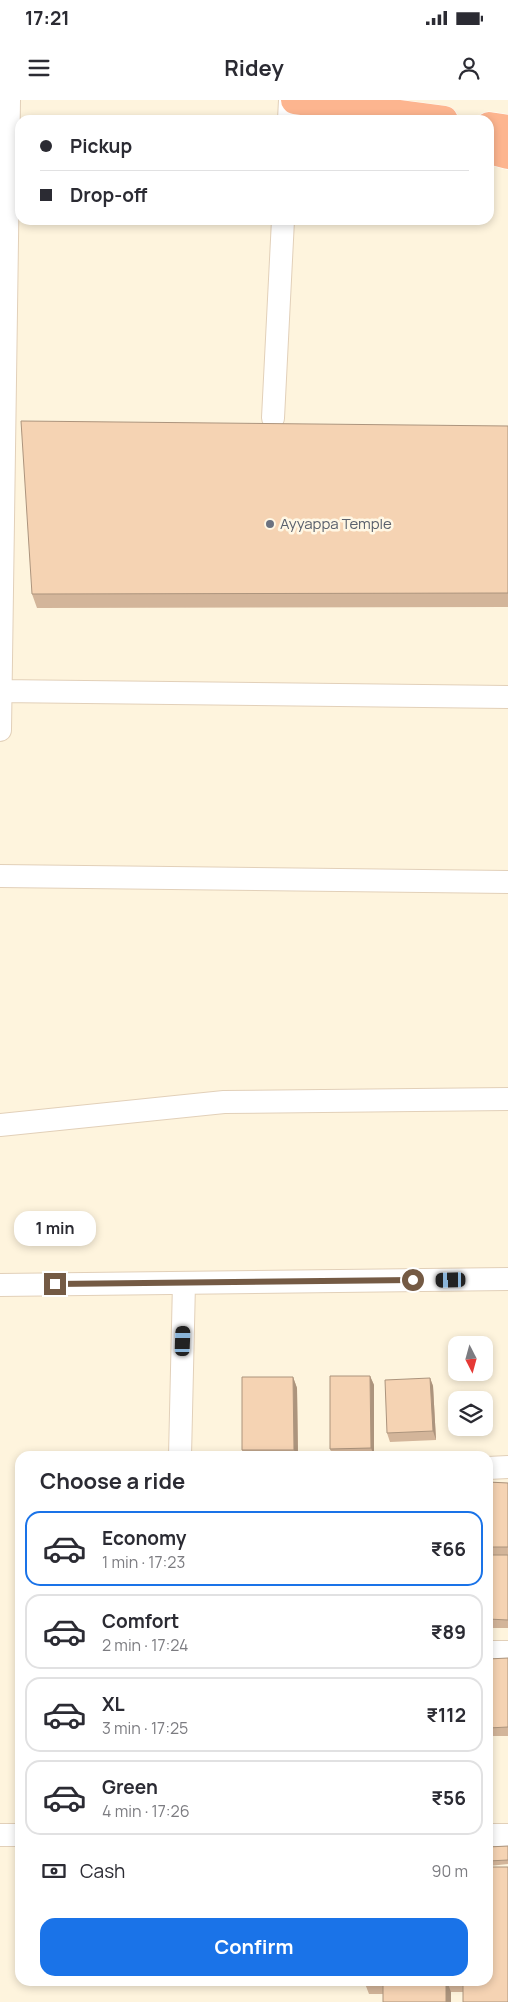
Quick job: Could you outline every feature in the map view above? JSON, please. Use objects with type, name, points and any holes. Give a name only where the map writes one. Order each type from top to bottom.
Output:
[{"type":"highway","points":[[293,100],[352,115]]},
{"type":"highway","points":[[293,100],[406,115]]},
{"type":"highway","points":[[494,127],[508,129]]},
{"type":"highway","points":[[494,151],[508,155]]},
{"type":"street","points":[[0,730],[3,369],[9,100]]},
{"type":"street","points":[[290,115],[293,100]]},
{"type":"street","points":[[273,418],[284,225]]},
{"type":"street","points":[[0,691],[508,698]]},
{"type":"street","points":[[0,876],[508,882]]},
{"type":"street","points":[[0,1125],[224,1102],[508,1099]]},
{"type":"street","points":[[0,1285],[508,1279]]},
{"type":"street","points":[[180,1451],[184,1283]]},
{"type":"street","points":[[493,1468],[508,1467]]},
{"type":"street","points":[[493,1652],[508,1652]]},
{"type":"street","points":[[0,1835],[15,1835]]},
{"type":"street","points":[[493,1835],[508,1835]]},
{"type":"building","name":"Ayyappa Temple","points":[[21,421],[508,426],[508,593],[32,594]]},
{"type":"building","points":[[330,1376],[370,1376],[371,1448],[330,1449]]},
{"type":"building","points":[[242,1377],[293,1377],[294,1450],[242,1450]]},
{"type":"building","points":[[430,1378],[433,1431],[387,1433],[385,1380]]},
{"type":"building","points":[[493,1482],[508,1483],[508,1547],[493,1547]]},
{"type":"building","points":[[493,1555],[508,1555],[508,1620],[493,1619]]},
{"type":"building","points":[[508,1658],[508,1727],[493,1728],[493,1659]]},
{"type":"building","points":[[508,1846],[508,1860],[493,1861],[493,1847]]},
{"type":"building","points":[[493,1867],[508,1867],[508,2002],[463,2002],[463,1986],[493,1986]]},
{"type":"building","points":[[383,1986],[446,1986],[446,2002],[383,2002]]},
{"type":"place","name":"Ayyappa Temple","points":[[270,524]]},
{"type":"route","points":[[55,1284],[413,1280]]}]
